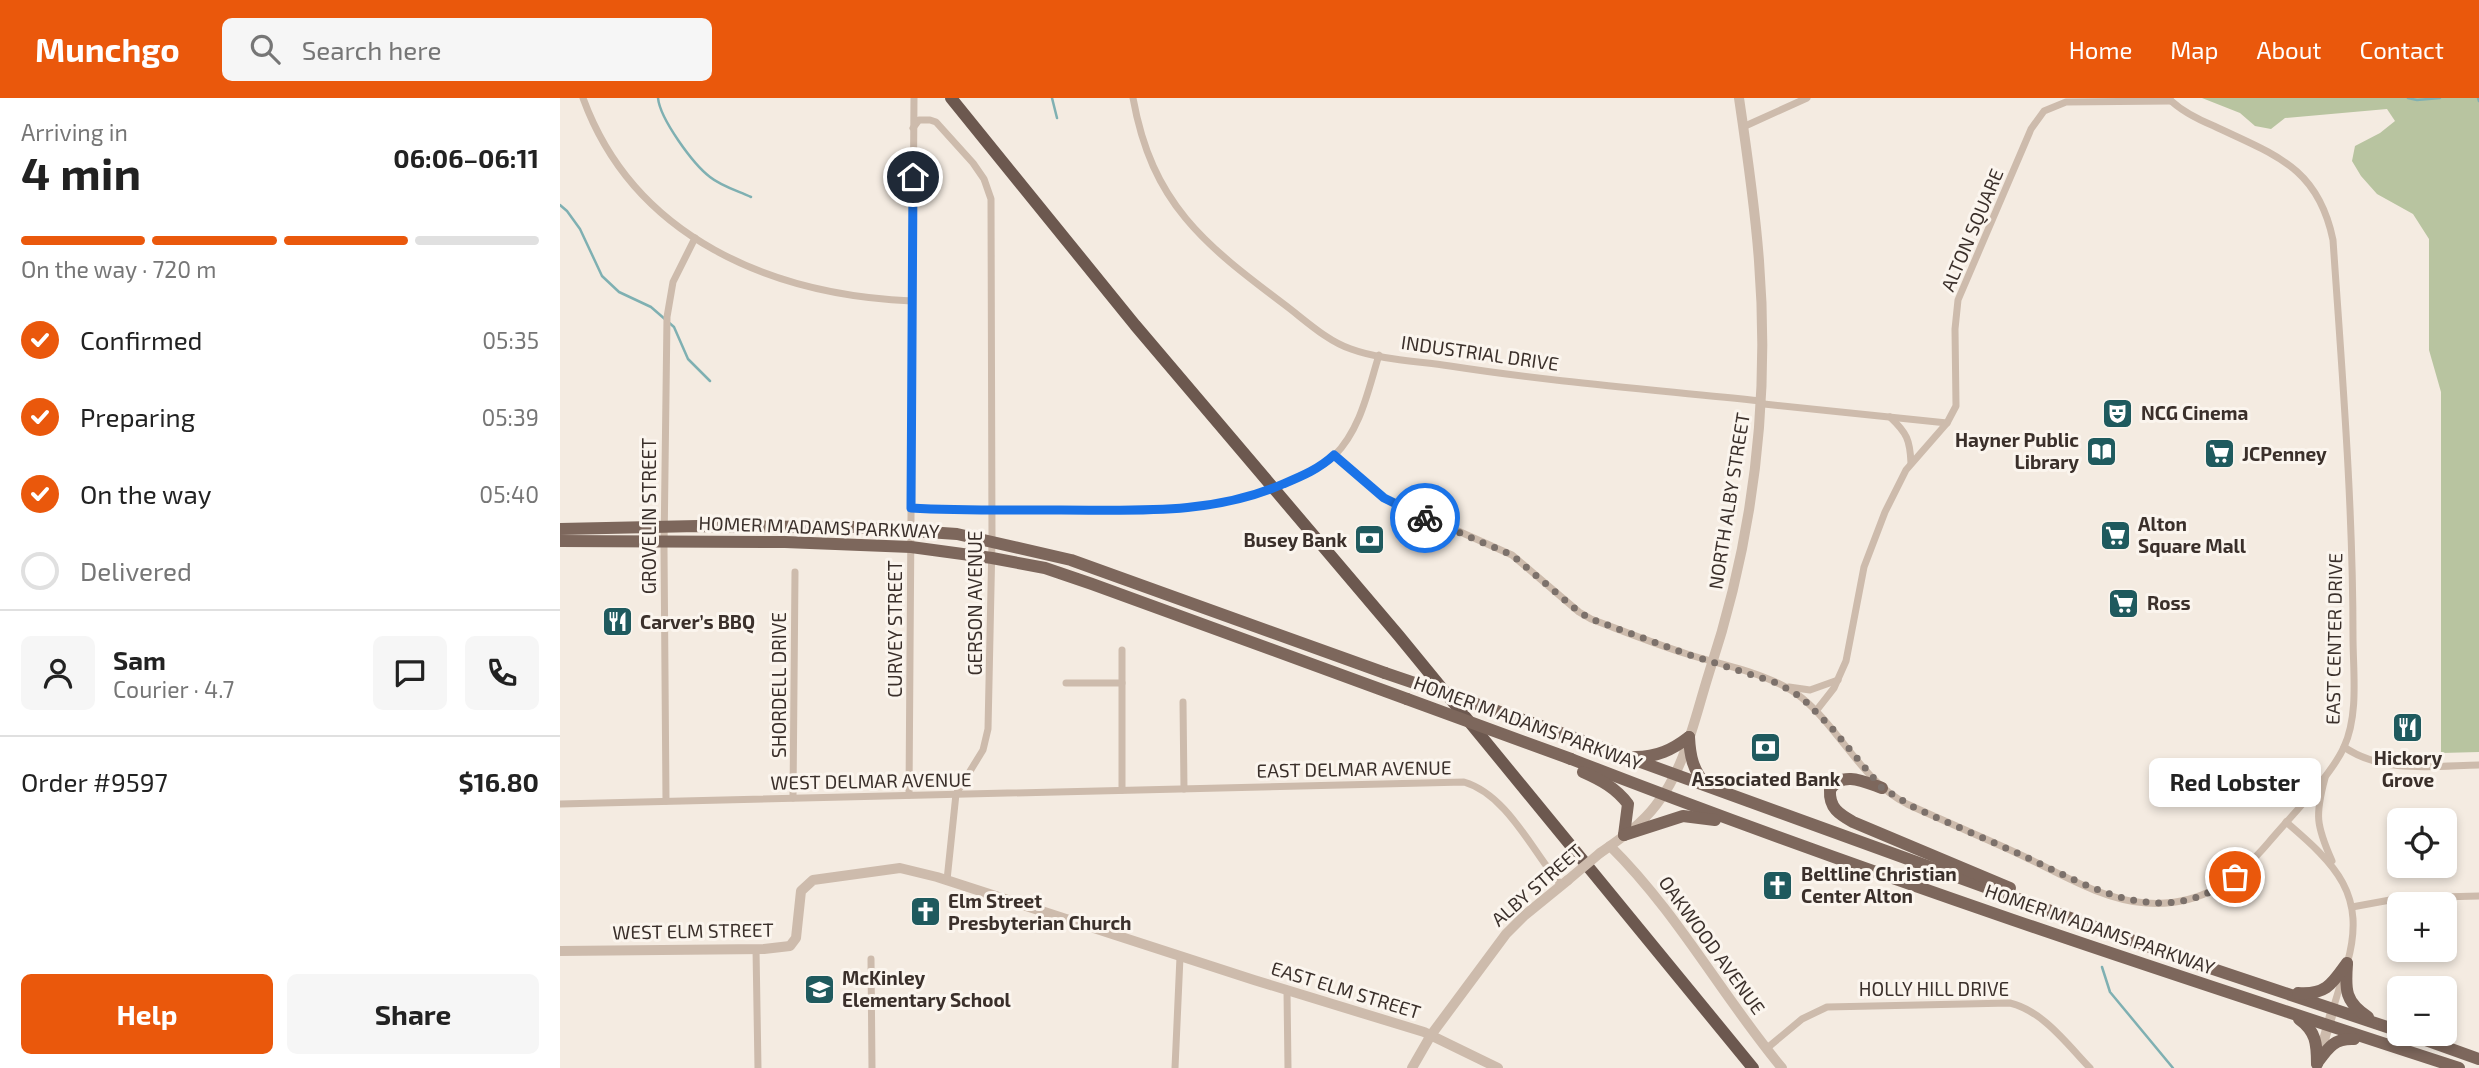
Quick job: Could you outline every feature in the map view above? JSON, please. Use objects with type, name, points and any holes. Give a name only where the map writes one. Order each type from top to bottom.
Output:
[{"type":"highway","points":[[951,98],[1128,316],[1399,636],[1753,1068]]},
{"type":"main road","name":"HOMER M ADAMS PARKWAY","points":[[560,529],[841,527],[911,530],[957,534],[1071,560],[1547,728],[2189,961],[2387,1027]]},
{"type":"main road","name":"HOMER M ADAMS PARKWAY","points":[[560,541],[911,547],[992,558],[1045,569],[1571,759],[1742,824],[2148,967],[2459,1068]]},
{"type":"main road","points":[[1622,756],[1649,757],[1672,750],[1689,737]]},
{"type":"main road","points":[[1689,737],[1690,758],[1696,774],[1709,788]]},
{"type":"main road","points":[[1537,747],[1609,784],[1621,794],[1628,804],[1624,835],[1683,816],[1742,824]]},
{"type":"main road","points":[[1882,788],[1863,781],[1843,779],[1833,785],[1829,797],[1836,811],[1853,822],[2189,961]]},
{"type":"main road","points":[[2284,992],[2306,994],[2323,991],[2347,963]]},
{"type":"main road","points":[[2347,963],[2347,995],[2351,1003],[2377,1023]]},
{"type":"main road","points":[[2280,1010],[2301,1020],[2316,1038],[2316,1066]]},
{"type":"main road","points":[[2316,1066],[2326,1050],[2340,1038],[2375,1041]]},
{"type":"main road","points":[[2443,1046],[2479,1059]]},
{"type":"street","points":[[583,98],[600,139],[626,177],[656,209],[695,238],[742,264],[799,285],[851,296],[912,301]]},
{"type":"street","name":"CURVEY STREET","points":[[909,795],[914,98]]},
{"type":"street","name":"INDUSTRIAL DRIVE","points":[[1133,98],[1141,134],[1157,175],[1179,211],[1208,244],[1245,275],[1343,346],[1379,355],[1518,376],[1947,423]]},
{"type":"street","name":"NORTH ALBY STREET","points":[[1675,776],[1730,608],[1746,530],[1761,401],[1762,305],[1759,260],[1739,98]]},
{"type":"street","points":[[1743,127],[1807,98]]},
{"type":"street","name":"ALTON SQUARE","points":[[1816,711],[1839,680],[1846,661],[1857,597],[1868,556],[1891,499],[1911,463],[1947,423],[1956,406],[1955,329],[1958,300],[2031,129],[2044,111],[2066,102],[2169,99]]},
{"type":"street","name":"EAST CENTER DRIVE","points":[[1334,455],[1384,498],[1512,555],[1579,612],[1618,629],[1781,685],[1816,711],[1882,788],[1915,808],[2113,896],[2146,903],[2176,902],[2200,895],[2230,881],[2252,862],[2326,773],[2344,747],[2353,705],[2352,547],[2339,322],[2330,227],[2325,209],[2317,194],[2298,172],[2268,152],[2197,119],[2169,99]]},
{"type":"street","name":"GERSON AVENUE","points":[[914,128],[919,120],[936,122],[973,163],[989,192],[993,220],[992,558],[987,738],[976,764],[956,794],[947,880]]},
{"type":"street","name":"GROVELIN STREET","points":[[666,801],[664,541],[667,317],[673,282],[695,238]]},
{"type":"street","points":[[911,508],[1198,508],[1274,489],[1312,472],[1345,443],[1359,419],[1379,355]]},
{"type":"street","points":[[1890,417],[1908,438],[1911,463]]},
{"type":"street","name":"SHORDELL DRIVE","points":[[793,798],[795,572]]},
{"type":"street","points":[[1122,650],[1122,790]]},
{"type":"street","points":[[1781,685],[1810,690],[1839,680]]},
{"type":"street","points":[[1066,684],[1122,683]]},
{"type":"street","points":[[1183,702],[1184,789]]},
{"type":"street","points":[[2344,747],[2364,759],[2385,764],[2479,765]]},
{"type":"street","points":[[2316,1066],[2352,941],[2352,907],[2318,824],[2318,803],[2326,773]]},
{"type":"street","name":"ALBY STREET","points":[[1412,1068],[1431,1035],[1506,934],[1525,915],[1646,817],[1675,776]]},
{"type":"street","name":"EAST DELMAR AVENUE","points":[[1184,789],[1464,782],[1483,790],[1503,807],[1565,883]]},
{"type":"street","name":"WEST DELMAR AVENUE","points":[[560,804],[1184,789]]},
{"type":"street","points":[[2286,822],[2335,868]]},
{"type":"street","name":"OAKWOOD AVENUE","points":[[1610,846],[1650,889],[1782,1068]]},
{"type":"street","name":"WEST ELM STREET","points":[[560,951],[786,947],[793,944],[798,926],[800,896],[806,885],[813,880],[900,868],[947,880],[1180,957]]},
{"type":"street","points":[[2352,907],[2401,898],[2479,896]]},
{"type":"street","points":[[756,949],[758,1068]]},
{"type":"street","points":[[1175,1068],[1180,957]]},
{"type":"street","name":"EAST ELM STREET","points":[[1180,957],[1431,1035],[1498,1068]]},
{"type":"street","points":[[871,959],[872,1068]]},
{"type":"street","points":[[1287,991],[1288,1068]]},
{"type":"street","name":"HOLLY HILL DRIVE","points":[[1766,1049],[1802,1019],[1826,1007],[2010,1003],[2022,1006],[2040,1018],[2091,1068]]},
{"type":"green space","points":[[2202,98],[2479,98],[2479,752],[2441,753],[2441,392],[2429,350],[2429,239],[2413,214],[2377,194],[2352,161],[2355,146],[2380,133],[2395,121],[2387,109],[2285,118],[2271,129],[2255,126],[2240,113]]},
{"type":"waterway","points":[[658,98],[671,129],[703,171],[719,183],[751,197]]},
{"type":"waterway","points":[[1052,98],[1057,118]]},
{"type":"waterway","points":[[2408,98],[2440,98]]},
{"type":"waterway","points":[[560,205],[580,229],[602,276],[619,292],[651,307],[674,327],[688,359],[710,381]]},
{"type":"waterway","points":[[2102,967],[2110,992],[2173,1068]]},
{"type":"way so far","points":[[1425,518],[1512,555],[1579,612],[1591,619],[1774,682],[1790,690],[1802,698],[1831,727],[1882,788],[1897,799],[2082,883],[2128,901],[2162,904],[2217,889],[2235,877]]},
{"type":"place","name":"NCG Cinema","points":[[2118,413]]},
{"type":"place","name":"Hayner Public Library","points":[[2102,451]]},
{"type":"place","name":"JCPenney","points":[[2219,454]]},
{"type":"place","name":"Alton Square Mall","points":[[2115,535]]},
{"type":"place","name":"Busey Bank","points":[[1370,540]]},
{"type":"place","name":"Ross","points":[[2124,603]]},
{"type":"place","name":"Carver’s BBQ","points":[[617,622]]},
{"type":"place","name":"Hickory Grove","points":[[2408,727]]},
{"type":"place","name":"Associated Bank","points":[[1766,748]]},
{"type":"place","name":"Red Lobster","points":[[2235,877]]},
{"type":"place","name":"Beltline Christian Center Alton","points":[[1778,885]]},
{"type":"place","name":"Elm Street Presbyterian Church","points":[[925,912]]},
{"type":"place","name":"McKinley Elementary School","points":[[819,989]]},
{"type":"route","points":[[913,177],[911,508],[1198,508],[1274,489],[1312,472],[1334,455],[1373,491],[1425,518]]}]
